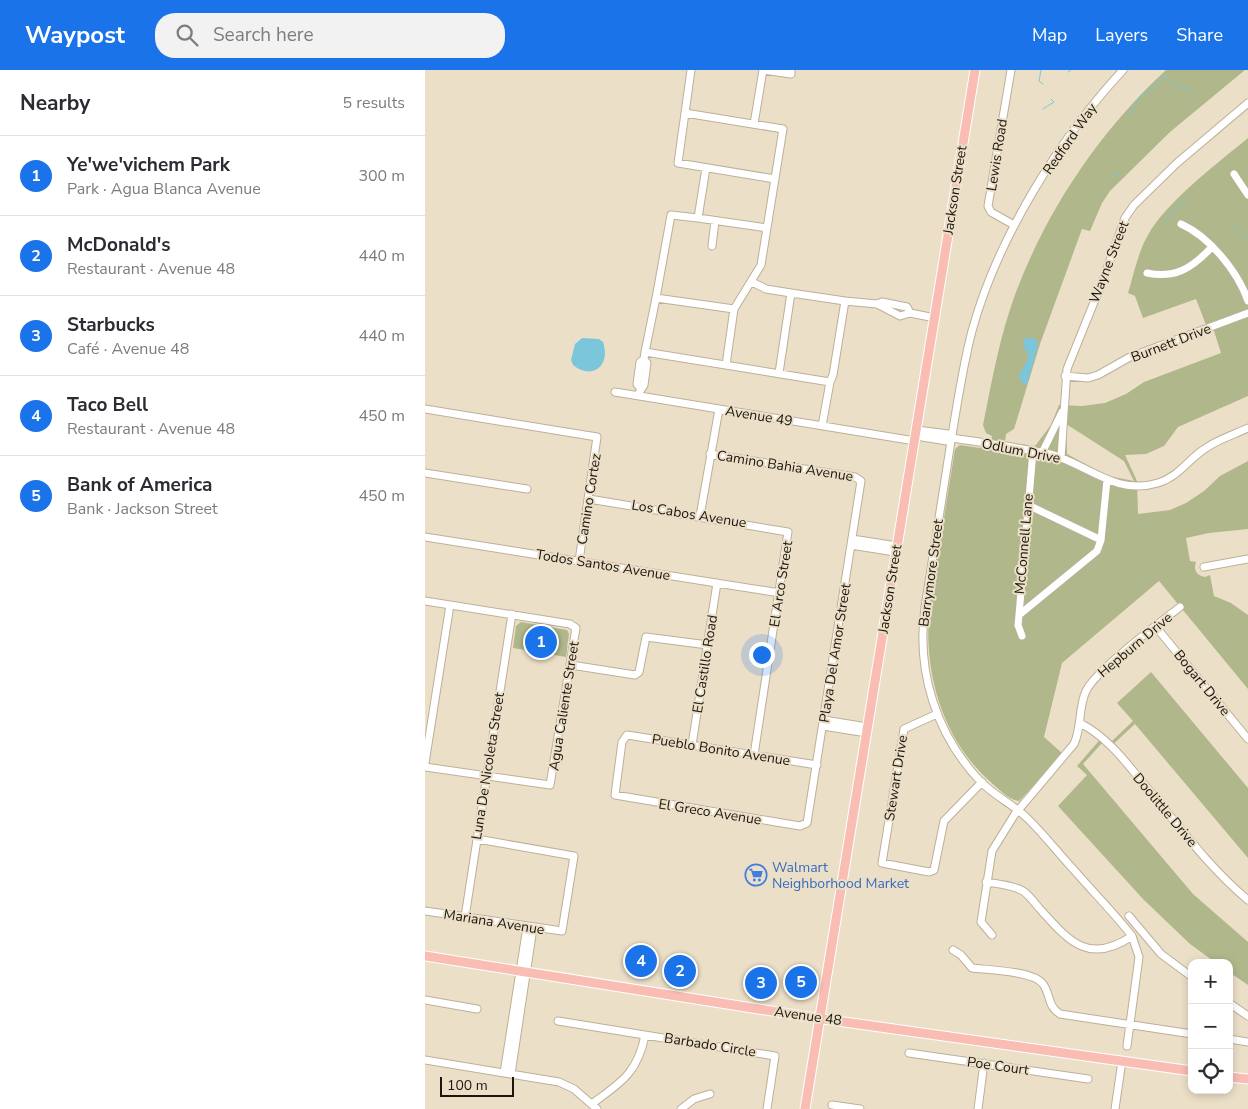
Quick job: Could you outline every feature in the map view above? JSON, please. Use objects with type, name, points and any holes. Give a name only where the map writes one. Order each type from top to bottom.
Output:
[{"type":"main road","name":"Jackson Street","points":[[805,1109],[975,70]]},
{"type":"main road","name":"Avenue 48","points":[[425,956],[820,1018],[1188,1070]]},
{"type":"main road","points":[[1233,1077],[1248,1079]]},
{"type":"street","points":[[691,70],[678,163],[775,179]]},
{"type":"street","points":[[754,124],[763,70],[791,74],[791,70]]},
{"type":"street","name":"Lewis Road","points":[[1011,70],[988,206],[991,212],[1014,225]]},
{"type":"street","name":"Redford Way","points":[[1021,212],[1097,100],[1123,70]]},
{"type":"street","name":"Wayne Street","points":[[1061,458],[1064,432],[1065,376],[1127,214],[1177,163],[1248,103]]},
{"type":"street","points":[[685,113],[783,129],[761,265],[734,309],[727,365]]},
{"type":"street","points":[[698,218],[706,168]]},
{"type":"street","points":[[1234,174],[1248,195]]},
{"type":"street","name":"Barrymore Street","points":[[1021,212],[993,271],[972,330],[952,438],[923,632],[925,669],[937,714],[951,743],[982,782],[1018,810],[1132,936],[1139,957],[1127,1046]]},
{"type":"street","points":[[638,397],[640,388],[644,385],[642,372],[647,363],[645,355],[671,215],[767,228]]},
{"type":"street","points":[[712,246],[715,221]]},
{"type":"street","points":[[1181,224],[1195,232],[1237,275],[1248,301]]},
{"type":"street","points":[[1147,273],[1163,275],[1180,272],[1196,264],[1211,248]]},
{"type":"street","points":[[752,282],[766,288],[845,301],[877,304],[894,313],[906,316],[910,313],[935,318]]},
{"type":"street","points":[[779,373],[791,292]]},
{"type":"street","points":[[656,298],[734,309]]},
{"type":"street","points":[[823,426],[845,301]]},
{"type":"street","points":[[877,304],[881,302],[907,307],[910,313]]},
{"type":"street","points":[[894,313],[896,304]]},
{"type":"street","name":"Burnett Drive","points":[[1065,376],[1088,378],[1098,376],[1130,357],[1248,314]]},
{"type":"street","points":[[645,355],[727,365],[830,382]]},
{"type":"street","name":"Avenue 49","points":[[615,392],[903,438],[916,436]]},
{"type":"street","name":"Camino Cortez","points":[[425,408],[597,437],[579,561]]},
{"type":"street","points":[[701,516],[719,409]]},
{"type":"street","name":"Wayne Street","points":[[1042,453],[1063,409]]},
{"type":"street","name":"Odlum Drive","points":[[916,436],[948,434],[952,438],[1042,453],[1061,458],[1107,480],[1133,486],[1165,480],[1181,471],[1206,448],[1248,428]]},
{"type":"street","name":"McConnell Lane","points":[[1022,636],[1018,625],[1033,451]]},
{"type":"street","name":"Camino Bahia Avenue","points":[[710,454],[861,479]]},
{"type":"street","points":[[425,473],[527,489]]},
{"type":"street","name":"Playa Del Amor Street","points":[[806,826],[861,479]]},
{"type":"street","points":[[1019,615],[1097,551],[1101,540],[1107,480]]},
{"type":"street","name":"Los Cabos Avenue","points":[[589,499],[701,516],[788,532]]},
{"type":"street","points":[[1028,505],[1101,540]]},
{"type":"street","name":"El Arco Street","points":[[755,755],[788,532]]},
{"type":"street","name":"Todos Santos Avenue","points":[[425,537],[780,593]]},
{"type":"street","points":[[852,542],[896,549]]},
{"type":"street","points":[[1204,567],[1248,560]]},
{"type":"street","name":"El Castillo Road","points":[[692,745],[717,583]]},
{"type":"street","points":[[425,601],[512,614]]},
{"type":"street","points":[[425,763],[450,605]]},
{"type":"street","name":"Hepburn Drive","points":[[992,935],[981,922],[992,851],[1018,810],[1071,750],[1077,737],[1082,703],[1091,683],[1180,607]]},
{"type":"street","name":"Agua Caliente Street","points":[[487,776],[550,785],[571,665],[575,626],[512,614]]},
{"type":"street","name":"Luna De Nicoleta Street","points":[[465,917],[512,614]]},
{"type":"street","name":"Bogart Drive","points":[[1156,627],[1248,739]]},
{"type":"street","points":[[571,665],[635,675],[639,672],[646,637],[707,645]]},
{"type":"street","name":"Stewart Drive","points":[[937,714],[904,730],[882,863],[929,872],[934,870],[944,821],[982,782]]},
{"type":"street","points":[[823,723],[867,730]]},
{"type":"street","name":"Doolittle Drive","points":[[1080,723],[1093,730],[1117,752],[1218,873],[1248,900]]},
{"type":"street","name":"Pueblo Bonito Avenue","points":[[615,796],[625,736],[817,765]]},
{"type":"street","points":[[425,767],[487,776]]},
{"type":"street","name":"El Greco Avenue","points":[[615,796],[806,826]]},
{"type":"street","name":"Mariana Avenue","points":[[425,911],[530,928],[562,931],[574,856],[477,839]]},
{"type":"street","points":[[986,882],[1010,886],[1025,892],[1067,938],[1087,948],[1108,948],[1132,936]]},
{"type":"street","points":[[1129,916],[1161,954],[1188,974]]},
{"type":"street","points":[[507,1073],[530,928]]},
{"type":"street","points":[[953,950],[961,954],[972,968],[1029,976],[1039,980],[1046,990],[1050,1004],[1060,1014],[1188,1033]]},
{"type":"street","points":[[425,1000],[477,1009]]},
{"type":"street","points":[[1230,1004],[1248,1016]]},
{"type":"street","name":"Barbado Circle","points":[[558,1021],[775,1056],[767,1109]]},
{"type":"street","points":[[425,1060],[559,1082],[574,1089],[595,1106],[634,1070],[639,1060],[645,1035]]},
{"type":"street","points":[[1233,1040],[1248,1042]]},
{"type":"street","name":"Poe Court","points":[[909,1053],[1088,1079]]},
{"type":"street","points":[[1115,1109],[1122,1061]]},
{"type":"street","points":[[978,1109],[984,1064]]},
{"type":"street","points":[[681,1109],[694,1099],[710,1094]]},
{"type":"street","points":[[833,1105],[861,1109]]},
{"type":"green space","points":[[1166,70],[1245,70],[1170,132],[1110,191],[1102,203],[1090,231],[1082,229],[1040,344],[1014,429],[1006,434],[1005,442],[1035,446],[1051,425],[1059,405],[1082,406],[1105,403],[1126,394],[1144,382],[1221,353],[1214,331],[1206,325],[1196,299],[1143,318],[1135,296],[1128,293],[1141,249],[1156,223],[1193,184],[1248,138],[1248,396],[1178,427],[1164,446],[1146,454],[1125,455],[1137,481],[1138,514],[1170,510],[1186,503],[1204,491],[1220,476],[1248,461],[1248,529],[1209,533],[1186,538],[1190,561],[1196,562],[1195,570],[1200,575],[1205,577],[1210,575],[1214,596],[1231,603],[1248,615],[1248,689],[1159,581],[1062,663],[1044,737],[1063,754],[1019,801],[1009,797],[994,785],[976,768],[962,749],[950,728],[934,683],[928,636],[929,612],[955,449],[960,445],[980,448],[991,440],[992,436],[986,433],[983,425],[993,374],[1010,308],[1029,261],[1044,230],[1078,172],[1119,119]],"holes":[[[1066,424],[1124,461],[1134,481],[1108,476],[1067,454]]]},
{"type":"green space","points":[[521,622],[567,630],[569,634],[566,657],[513,648],[516,626]]},
{"type":"green space","points":[[1151,672],[1248,788],[1248,858],[1135,724],[1108,749],[1102,743],[1083,764],[1193,894],[1248,942],[1248,985],[1233,975],[1233,959],[1211,959],[1190,944],[1143,899],[1058,806],[1087,775],[1077,766],[1104,735],[1112,741],[1133,721],[1117,703]]},
{"type":"water","points":[[582,338],[599,339],[603,342],[605,358],[599,368],[593,371],[580,370],[573,365],[571,360],[575,344]]},
{"type":"water","points":[[1025,338],[1035,338],[1038,345],[1027,384],[1024,384],[1018,377],[1029,357],[1023,344]]},
{"type":"waterway","points":[[1041,70],[1039,81],[1043,84]]},
{"type":"waterway","points":[[1129,116],[1140,96],[1153,89],[1164,75],[1169,80]]},
{"type":"waterway","points":[[1171,82],[1192,92]]},
{"type":"waterway","points":[[1043,109],[1054,102],[1051,99]]},
{"type":"waterway","points":[[1113,176],[1118,175]]},
{"type":"waterway","points":[[1166,222],[1173,211],[1187,197]]},
{"type":"waterway","points":[[1234,227],[1248,239]]},
{"type":"place","name":"Ye'we'vichem Park","points":[[541,642]]},
{"type":"place","name":"Walmart Neighborhood Market","points":[[756,875]]},
{"type":"place","name":"Taco Bell","points":[[641,961]]},
{"type":"place","name":"McDonald's","points":[[680,971]]},
{"type":"place","name":"Bank of America","points":[[801,982]]},
{"type":"place","name":"Starbucks","points":[[761,983]]}]
